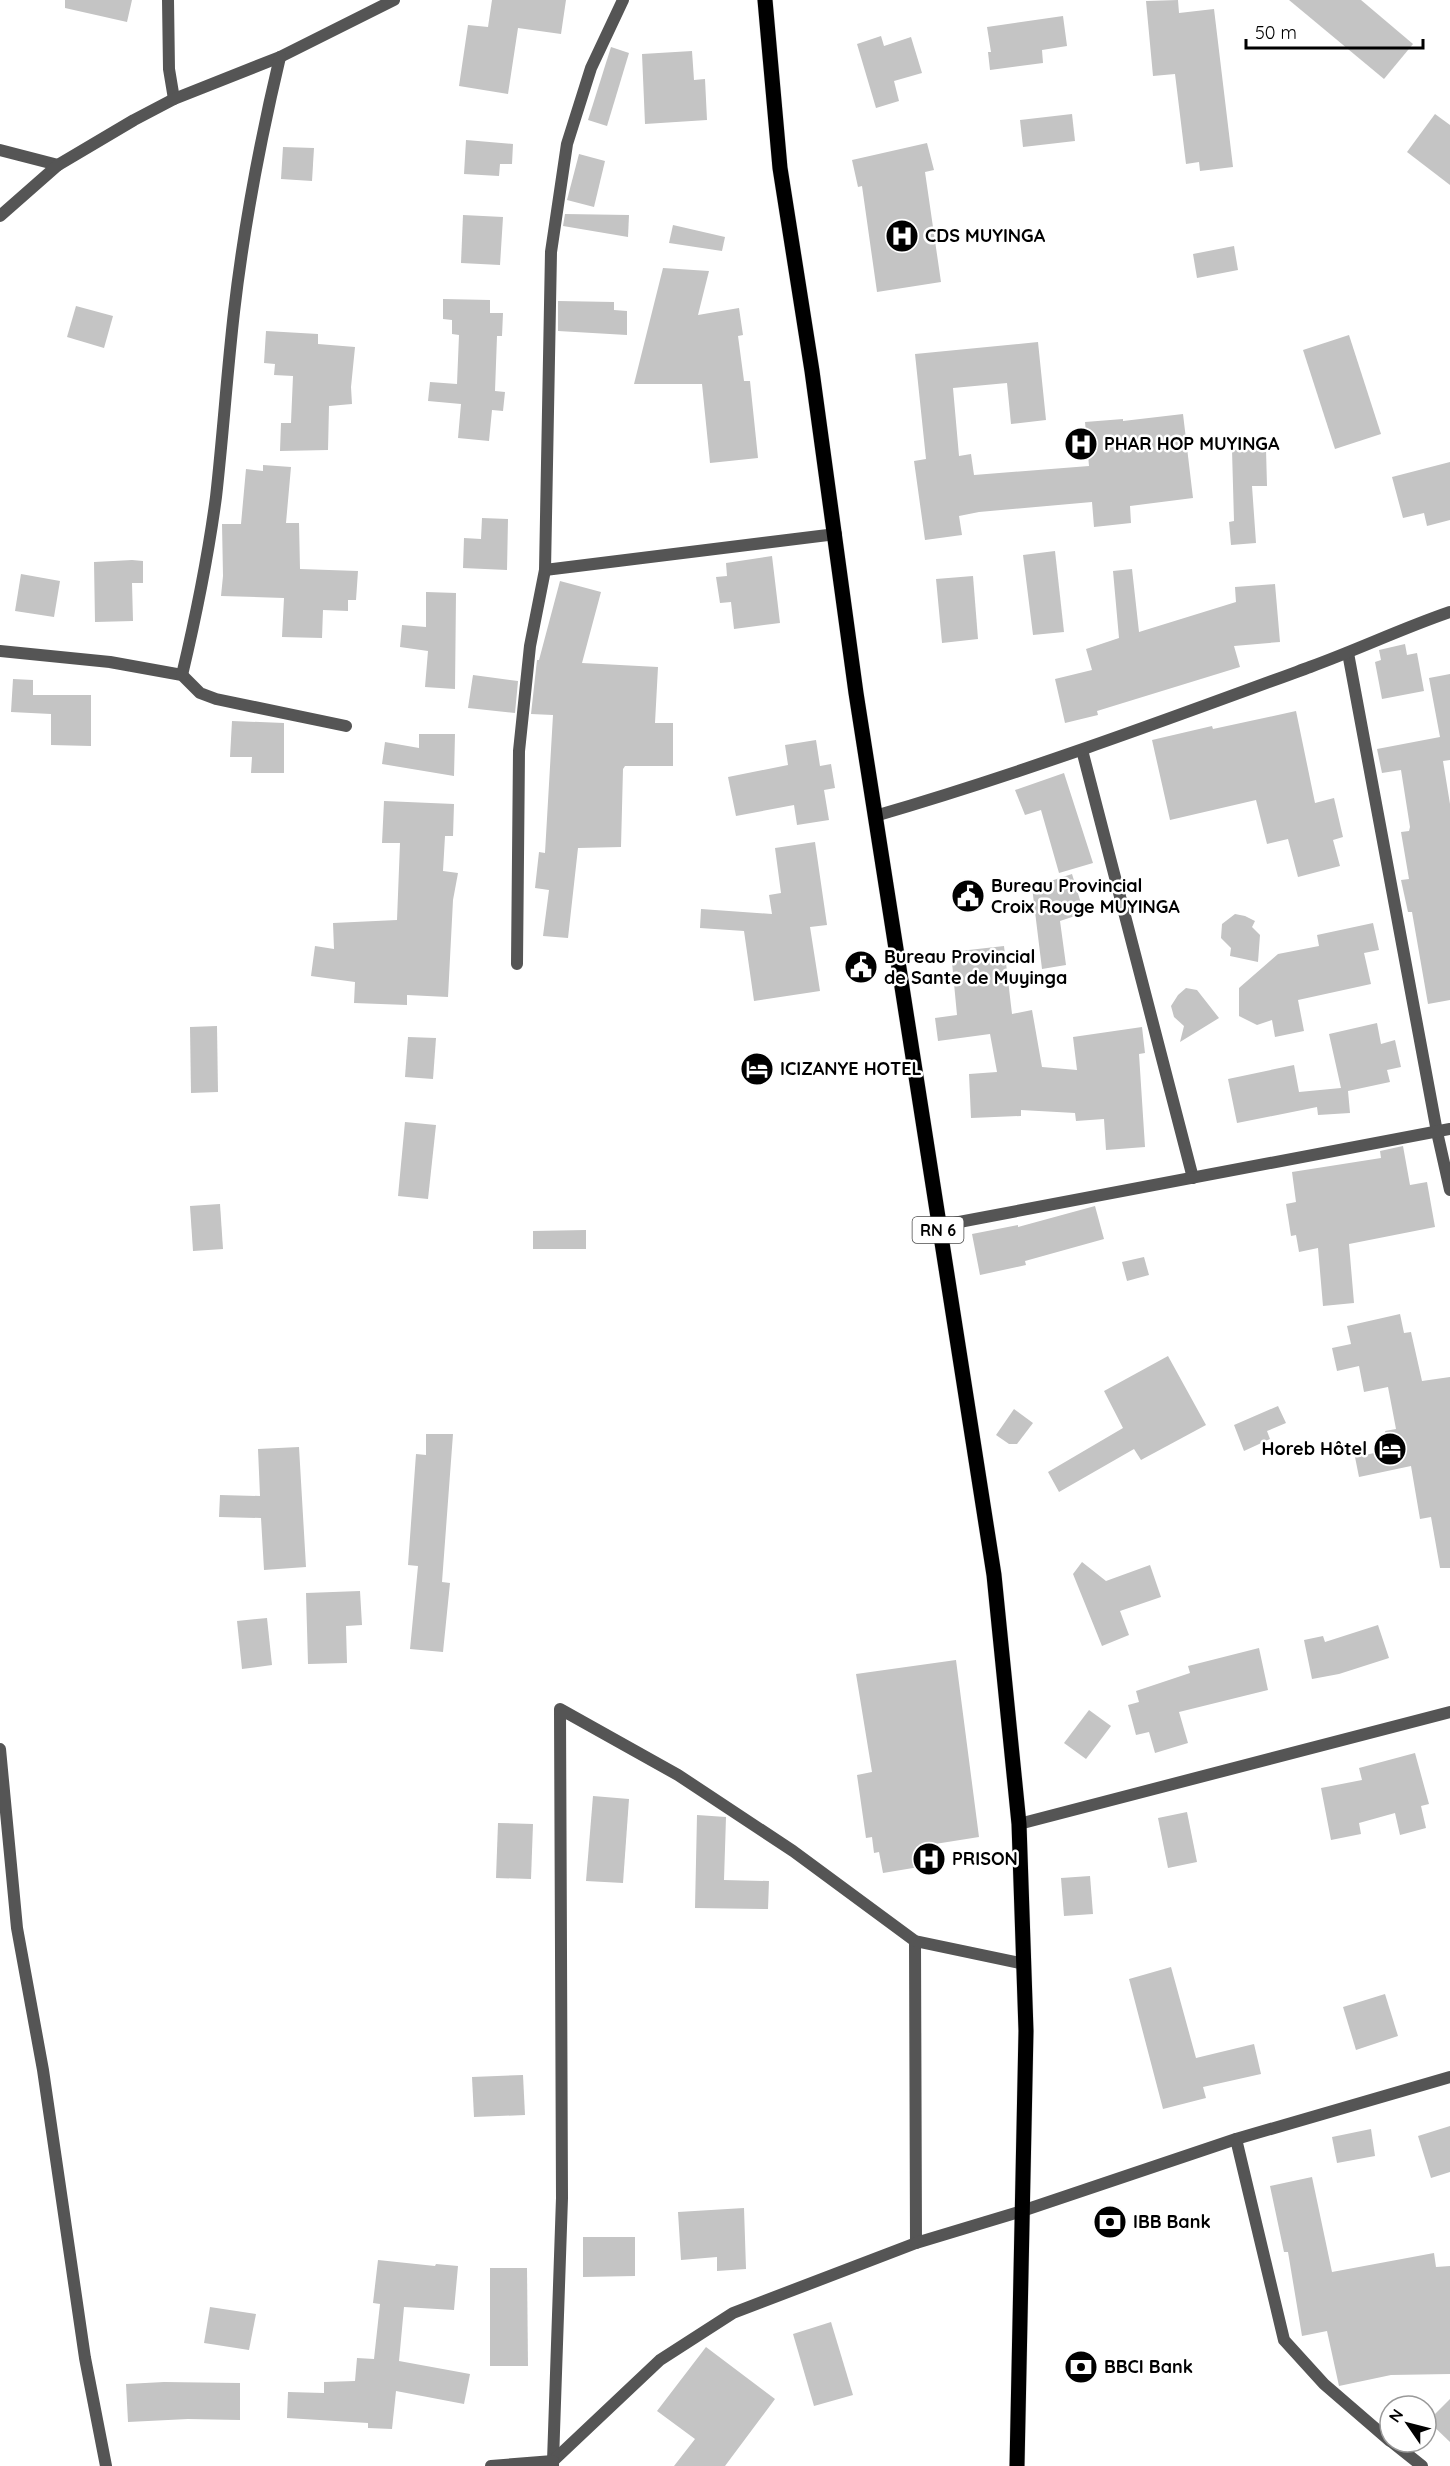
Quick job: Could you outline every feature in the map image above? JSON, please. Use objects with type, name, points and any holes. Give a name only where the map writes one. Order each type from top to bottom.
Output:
[{"type":"main road","name":"RN 6","points":[[765,0],[780,168],[836,534],[856,693],[994,1575],[1019,1824],[1026,2031],[1017,2466]]},
{"type":"street","points":[[168,0],[169,69],[174,99]]},
{"type":"street","points":[[0,216],[58,165],[174,99],[280,57],[394,0]]},
{"type":"street","points":[[518,964],[519,751],[530,646],[545,570],[551,252],[567,144],[591,68],[623,0]]},
{"type":"street","points":[[183,675],[200,599],[216,498],[234,312],[247,218],[261,133],[280,57]]},
{"type":"street","points":[[0,150],[58,165]]},
{"type":"street","points":[[545,570],[836,534]]},
{"type":"street","points":[[875,816],[944,796],[1082,750],[1348,653],[1450,612]]},
{"type":"street","points":[[0,651],[99,660],[183,675],[201,693],[216,699],[346,726]]},
{"type":"street","points":[[1348,653],[1437,1132],[1450,1190]]},
{"type":"street","points":[[1082,750],[1193,1178]]},
{"type":"street","points":[[938,1226],[1450,1129]]},
{"type":"street","points":[[553,2463],[562,2198],[560,1709],[678,1775],[793,1851],[915,1941],[1024,1964]]},
{"type":"street","points":[[1019,1824],[1450,1712]]},
{"type":"street","points":[[0,1749],[17,1929],[43,2070],[85,2358],[106,2466]]},
{"type":"street","points":[[915,1941],[916,2243]]},
{"type":"street","points":[[491,2466],[553,2463],[660,2361],[733,2313],[916,2243],[1022,2211],[1236,2139],[1450,2078]]},
{"type":"street","points":[[1236,2139],[1284,2340],[1324,2384],[1378,2430]]},
{"type":"street","points":[[1407,2454],[1422,2466]]},
{"type":"building","points":[[65,0],[132,0],[127,22],[65,8]]},
{"type":"building","points":[[492,0],[566,0],[561,34],[518,28],[508,94],[459,86],[468,25],[488,27]]},
{"type":"building","points":[[1178,0],[1179,13],[1214,9],[1233,167],[1200,171],[1199,162],[1186,164],[1175,74],[1153,76],[1146,1]]},
{"type":"building","points":[[1289,0],[1361,0],[1413,44],[1384,79]]},
{"type":"building","points":[[1063,16],[1067,46],[1042,50],[1043,63],[990,70],[988,52],[991,52],[987,27]]},
{"type":"building","points":[[881,36],[884,46],[911,37],[922,73],[894,81],[899,101],[876,108],[857,44]]},
{"type":"building","points":[[611,47],[629,53],[607,126],[588,120]]},
{"type":"building","points":[[692,51],[694,80],[705,79],[707,120],[645,124],[642,54]]},
{"type":"building","points":[[1072,114],[1075,141],[1023,147],[1020,120]]},
{"type":"building","points":[[1435,114],[1450,125],[1450,185],[1407,152]]},
{"type":"building","points":[[466,140],[513,144],[512,164],[500,164],[499,176],[464,174]]},
{"type":"building","name":"CDS MUYINGA","points":[[927,143],[934,170],[925,172],[941,282],[877,292],[862,186],[858,187],[852,160]]},
{"type":"building","points":[[283,147],[314,148],[312,181],[281,179]]},
{"type":"building","points":[[579,154],[605,161],[594,207],[567,200]]},
{"type":"building","points":[[565,214],[629,215],[628,237],[563,226]]},
{"type":"building","points":[[463,215],[503,217],[500,265],[461,263]]},
{"type":"building","points":[[673,225],[725,237],[722,251],[669,243]]},
{"type":"building","points":[[1234,246],[1238,270],[1197,278],[1193,254]]},
{"type":"building","points":[[663,268],[709,271],[698,315],[739,308],[743,335],[738,336],[744,381],[750,381],[758,458],[710,463],[702,384],[634,384]]},
{"type":"building","points":[[443,299],[490,300],[490,313],[503,313],[502,336],[497,336],[495,391],[505,392],[503,411],[492,410],[489,441],[458,438],[461,404],[428,401],[430,382],[457,384],[459,335],[452,334],[452,320],[443,319]]},
{"type":"building","points":[[558,301],[614,302],[614,310],[627,311],[627,335],[558,331]]},
{"type":"building","points":[[76,306],[113,316],[104,348],[67,337]]},
{"type":"building","points":[[266,331],[318,334],[318,344],[355,347],[351,387],[352,404],[329,406],[328,450],[280,451],[281,423],[291,423],[293,376],[274,375],[275,364],[264,363]]},
{"type":"building","points":[[1349,335],[1381,434],[1335,449],[1303,350]]},
{"type":"building","points":[[1038,342],[1046,420],[1011,424],[1007,383],[953,388],[959,456],[971,454],[974,475],[1089,466],[1085,422],[1123,419],[1123,421],[1183,414],[1193,498],[1130,506],[1131,523],[1094,527],[1092,502],[979,512],[959,516],[962,535],[925,540],[914,461],[926,459],[915,354]]},
{"type":"building","points":[[1266,449],[1267,486],[1252,486],[1256,543],[1231,545],[1229,522],[1234,521],[1232,450]]},
{"type":"building","points":[[1450,462],[1450,520],[1427,526],[1424,513],[1403,518],[1392,477]]},
{"type":"building","points":[[263,465],[291,467],[286,523],[299,523],[300,569],[358,571],[356,600],[348,600],[348,611],[323,610],[322,638],[282,637],[284,598],[221,596],[222,524],[241,524],[246,469],[263,471]]},
{"type":"building","points":[[482,518],[508,519],[507,570],[463,568],[464,538],[481,539]]},
{"type":"building","points":[[1055,551],[1064,632],[1033,635],[1023,555]]},
{"type":"building","points":[[772,556],[780,623],[734,629],[731,602],[720,603],[716,577],[727,576],[726,563]]},
{"type":"building","points":[[143,561],[143,583],[132,583],[133,621],[95,622],[94,562]]},
{"type":"building","points":[[1132,569],[1139,632],[1236,602],[1235,587],[1275,584],[1280,642],[1234,646],[1240,667],[1097,711],[1098,715],[1065,723],[1055,679],[1092,670],[1086,649],[1119,638],[1113,571]]},
{"type":"building","points":[[21,574],[60,581],[54,617],[15,611]]},
{"type":"building","points":[[973,576],[978,639],[942,643],[936,579]]},
{"type":"building","points":[[560,581],[601,592],[582,663],[658,667],[655,723],[673,723],[673,766],[625,766],[623,769],[621,847],[578,848],[568,938],[543,936],[549,890],[535,888],[539,852],[545,853],[553,715],[531,714],[537,660],[539,660]]},
{"type":"building","points":[[426,592],[456,593],[455,689],[425,687],[428,651],[400,647],[402,625],[426,627]]},
{"type":"building","points":[[1405,644],[1407,655],[1417,653],[1424,691],[1382,699],[1375,662],[1381,660],[1379,650]]},
{"type":"building","points":[[1450,674],[1450,760],[1443,761],[1450,804],[1450,1000],[1428,1004],[1412,912],[1408,912],[1401,880],[1409,879],[1401,832],[1409,831],[1410,827],[1401,770],[1382,773],[1377,749],[1440,737],[1429,678]]},
{"type":"building","points":[[473,675],[518,681],[515,713],[468,708]]},
{"type":"building","points":[[13,679],[33,680],[33,695],[91,695],[91,746],[51,745],[51,714],[11,712]]},
{"type":"building","points":[[1296,711],[1315,803],[1334,798],[1343,837],[1333,840],[1340,866],[1298,877],[1288,839],[1267,844],[1256,800],[1170,820],[1152,740],[1212,726],[1213,729]]},
{"type":"building","points":[[232,721],[284,723],[284,773],[251,773],[252,757],[230,757]]},
{"type":"building","points":[[419,734],[455,734],[454,776],[382,764],[385,742],[419,748]]},
{"type":"building","points":[[816,740],[820,766],[831,764],[835,788],[824,790],[829,820],[797,825],[794,805],[736,816],[728,777],[788,765],[785,745]]},
{"type":"building","points":[[1064,773],[1093,863],[1059,873],[1041,810],[1025,815],[1015,790]]},
{"type":"building","points":[[384,801],[454,804],[453,836],[445,836],[443,871],[458,873],[453,900],[448,997],[407,995],[407,1005],[354,1003],[355,982],[311,976],[315,946],[334,949],[333,923],[397,920],[400,843],[382,843]]},
{"type":"building","points":[[815,842],[827,925],[810,927],[820,991],[754,1001],[744,931],[700,928],[701,909],[772,914],[769,895],[781,893],[775,848]]},
{"type":"building","points":[[1072,874],[1084,913],[1060,921],[1066,965],[1042,969],[1032,887]]},
{"type":"building","points":[[1235,914],[1255,921],[1252,927],[1260,935],[1258,962],[1230,956],[1231,948],[1221,938],[1222,924]]},
{"type":"building","points":[[1373,923],[1379,950],[1364,953],[1371,984],[1298,1000],[1304,1031],[1275,1037],[1272,1020],[1257,1025],[1239,1016],[1239,988],[1278,954],[1319,946],[1317,935]]},
{"type":"building","points":[[1004,946],[1012,1014],[1032,1010],[1042,1067],[1077,1070],[1073,1037],[1142,1027],[1145,1053],[1139,1054],[1145,1147],[1106,1150],[1104,1119],[1076,1121],[1075,1113],[1021,1110],[1021,1116],[971,1118],[969,1074],[997,1072],[990,1034],[938,1041],[935,1018],[957,1015],[951,952]]},
{"type":"building","points":[[1186,988],[1197,990],[1219,1018],[1180,1042],[1184,1026],[1174,1017],[1171,1006]]},
{"type":"building","points":[[1377,1023],[1381,1044],[1395,1040],[1401,1067],[1387,1070],[1390,1082],[1348,1091],[1350,1113],[1318,1115],[1317,1107],[1237,1123],[1228,1079],[1294,1065],[1299,1092],[1341,1088],[1329,1034]]},
{"type":"building","points":[[217,1026],[218,1092],[191,1093],[190,1027]]},
{"type":"building","points":[[408,1037],[436,1038],[433,1079],[405,1077]]},
{"type":"building","points":[[405,1122],[436,1125],[428,1199],[398,1196]]},
{"type":"building","points":[[1403,1146],[1410,1185],[1427,1182],[1435,1227],[1349,1244],[1354,1303],[1323,1306],[1318,1248],[1299,1252],[1296,1235],[1291,1236],[1286,1204],[1296,1202],[1292,1172],[1381,1158],[1380,1151]]},
{"type":"building","points":[[220,1204],[223,1249],[193,1251],[190,1206]]},
{"type":"building","points":[[1095,1206],[1104,1239],[1025,1261],[1026,1265],[980,1275],[972,1234],[1018,1225],[1018,1227]]},
{"type":"building","points":[[586,1230],[586,1249],[533,1249],[533,1231]]},
{"type":"building","points":[[1144,1257],[1149,1275],[1127,1281],[1122,1262]]},
{"type":"building","points":[[1400,1314],[1404,1333],[1411,1332],[1422,1381],[1450,1377],[1450,1568],[1440,1568],[1431,1517],[1420,1519],[1411,1466],[1359,1477],[1355,1457],[1389,1450],[1385,1431],[1396,1429],[1388,1387],[1364,1392],[1359,1366],[1337,1371],[1332,1348],[1351,1344],[1347,1326]]},
{"type":"building","points":[[1168,1356],[1206,1425],[1141,1460],[1134,1449],[1059,1492],[1048,1472],[1123,1428],[1104,1391]]},
{"type":"building","points":[[1278,1406],[1286,1423],[1267,1431],[1270,1439],[1244,1451],[1234,1425]]},
{"type":"building","points":[[1014,1409],[1033,1423],[1017,1444],[1009,1444],[996,1435]]},
{"type":"building","points":[[426,1434],[453,1434],[442,1582],[450,1583],[443,1652],[410,1649],[418,1566],[408,1565],[416,1454],[426,1455]]},
{"type":"building","points":[[299,1447],[306,1567],[264,1570],[261,1518],[219,1517],[220,1495],[260,1496],[258,1449]]},
{"type":"building","points":[[1082,1562],[1106,1581],[1150,1565],[1161,1597],[1120,1611],[1129,1635],[1102,1646],[1073,1574]]},
{"type":"building","points":[[360,1591],[362,1625],[346,1626],[347,1663],[308,1664],[306,1593]]},
{"type":"building","points":[[267,1618],[272,1665],[242,1669],[237,1621]]},
{"type":"building","points":[[1378,1625],[1389,1658],[1339,1674],[1312,1679],[1304,1640],[1323,1636],[1325,1642]]},
{"type":"building","points":[[1259,1648],[1268,1690],[1179,1712],[1188,1743],[1155,1753],[1149,1732],[1136,1735],[1128,1705],[1139,1702],[1136,1691],[1190,1673],[1188,1666]]},
{"type":"building","points":[[956,1660],[979,1837],[916,1847],[919,1867],[883,1873],[879,1852],[874,1853],[872,1837],[866,1838],[857,1775],[872,1772],[856,1674]]},
{"type":"building","points":[[1089,1710],[1111,1726],[1086,1759],[1064,1743]]},
{"type":"building","points":[[1415,1753],[1429,1804],[1421,1806],[1426,1828],[1400,1835],[1395,1813],[1359,1823],[1361,1834],[1331,1840],[1321,1788],[1362,1780],[1359,1768]]},
{"type":"building","points":[[593,1796],[629,1799],[623,1883],[586,1881]]},
{"type":"building","points":[[1187,1812],[1197,1862],[1168,1868],[1158,1818]]},
{"type":"building","points":[[697,1815],[726,1817],[724,1880],[769,1881],[768,1909],[695,1908]]},
{"type":"building","points":[[498,1823],[533,1824],[531,1879],[496,1878]]},
{"type":"building","points":[[1090,1876],[1093,1914],[1064,1916],[1061,1878]]},
{"type":"building","points":[[1171,1967],[1196,2058],[1254,2044],[1261,2074],[1203,2087],[1206,2098],[1163,2109],[1129,1979]]},
{"type":"building","points":[[1385,1994],[1398,2036],[1356,2050],[1343,2007]]},
{"type":"building","points":[[523,2075],[525,2115],[474,2117],[472,2077]]},
{"type":"building","points":[[1450,2126],[1450,2172],[1431,2178],[1418,2136]]},
{"type":"building","points":[[1371,2129],[1375,2156],[1337,2163],[1332,2137]]},
{"type":"building","points":[[1312,2177],[1332,2272],[1434,2253],[1436,2267],[1450,2266],[1450,2374],[1391,2375],[1339,2386],[1327,2331],[1302,2336],[1288,2252],[1284,2252],[1270,2186]]},
{"type":"building","points":[[744,2208],[746,2269],[717,2271],[717,2257],[681,2260],[678,2212]]},
{"type":"building","points":[[583,2237],[635,2237],[635,2276],[583,2277]]},
{"type":"building","points":[[378,2260],[458,2266],[454,2310],[404,2307],[399,2361],[470,2374],[464,2404],[396,2391],[392,2429],[368,2428],[368,2423],[287,2418],[288,2392],[324,2393],[324,2382],[355,2381],[357,2358],[374,2359],[380,2304],[373,2303]]},
{"type":"building","points":[[490,2268],[527,2268],[528,2366],[490,2366]]},
{"type":"building","points":[[210,2307],[256,2314],[249,2350],[204,2343]]},
{"type":"building","points":[[831,2322],[853,2395],[814,2406],[793,2334]]},
{"type":"building","points":[[706,2347],[775,2399],[725,2466],[674,2466],[695,2439],[657,2411]]},
{"type":"building","points":[[240,2383],[240,2420],[188,2419],[128,2422],[126,2384]]},
{"type":"building","points":[[1450,2399],[1450,2442],[1438,2431],[1438,2411]]},
{"type":"place","name":"CDS MUYINGA","points":[[902,236]]},
{"type":"place","name":"PHAR HOP MUYINGA","points":[[1081,444]]},
{"type":"place","name":"Bureau Provincial Croix Rouge MUYINGA","points":[[968,896]]},
{"type":"place","name":"Bureau Provincial de Sante de Muyinga","points":[[861,967]]},
{"type":"place","name":"ICIZANYE HOTEL","points":[[757,1069]]},
{"type":"place","name":"Horeb Hôtel","points":[[1390,1449]]},
{"type":"place","name":"PRISON","points":[[929,1859]]},
{"type":"place","name":"IBB Bank","points":[[1110,2222]]},
{"type":"place","name":"BBCI Bank","points":[[1081,2367]]}]
